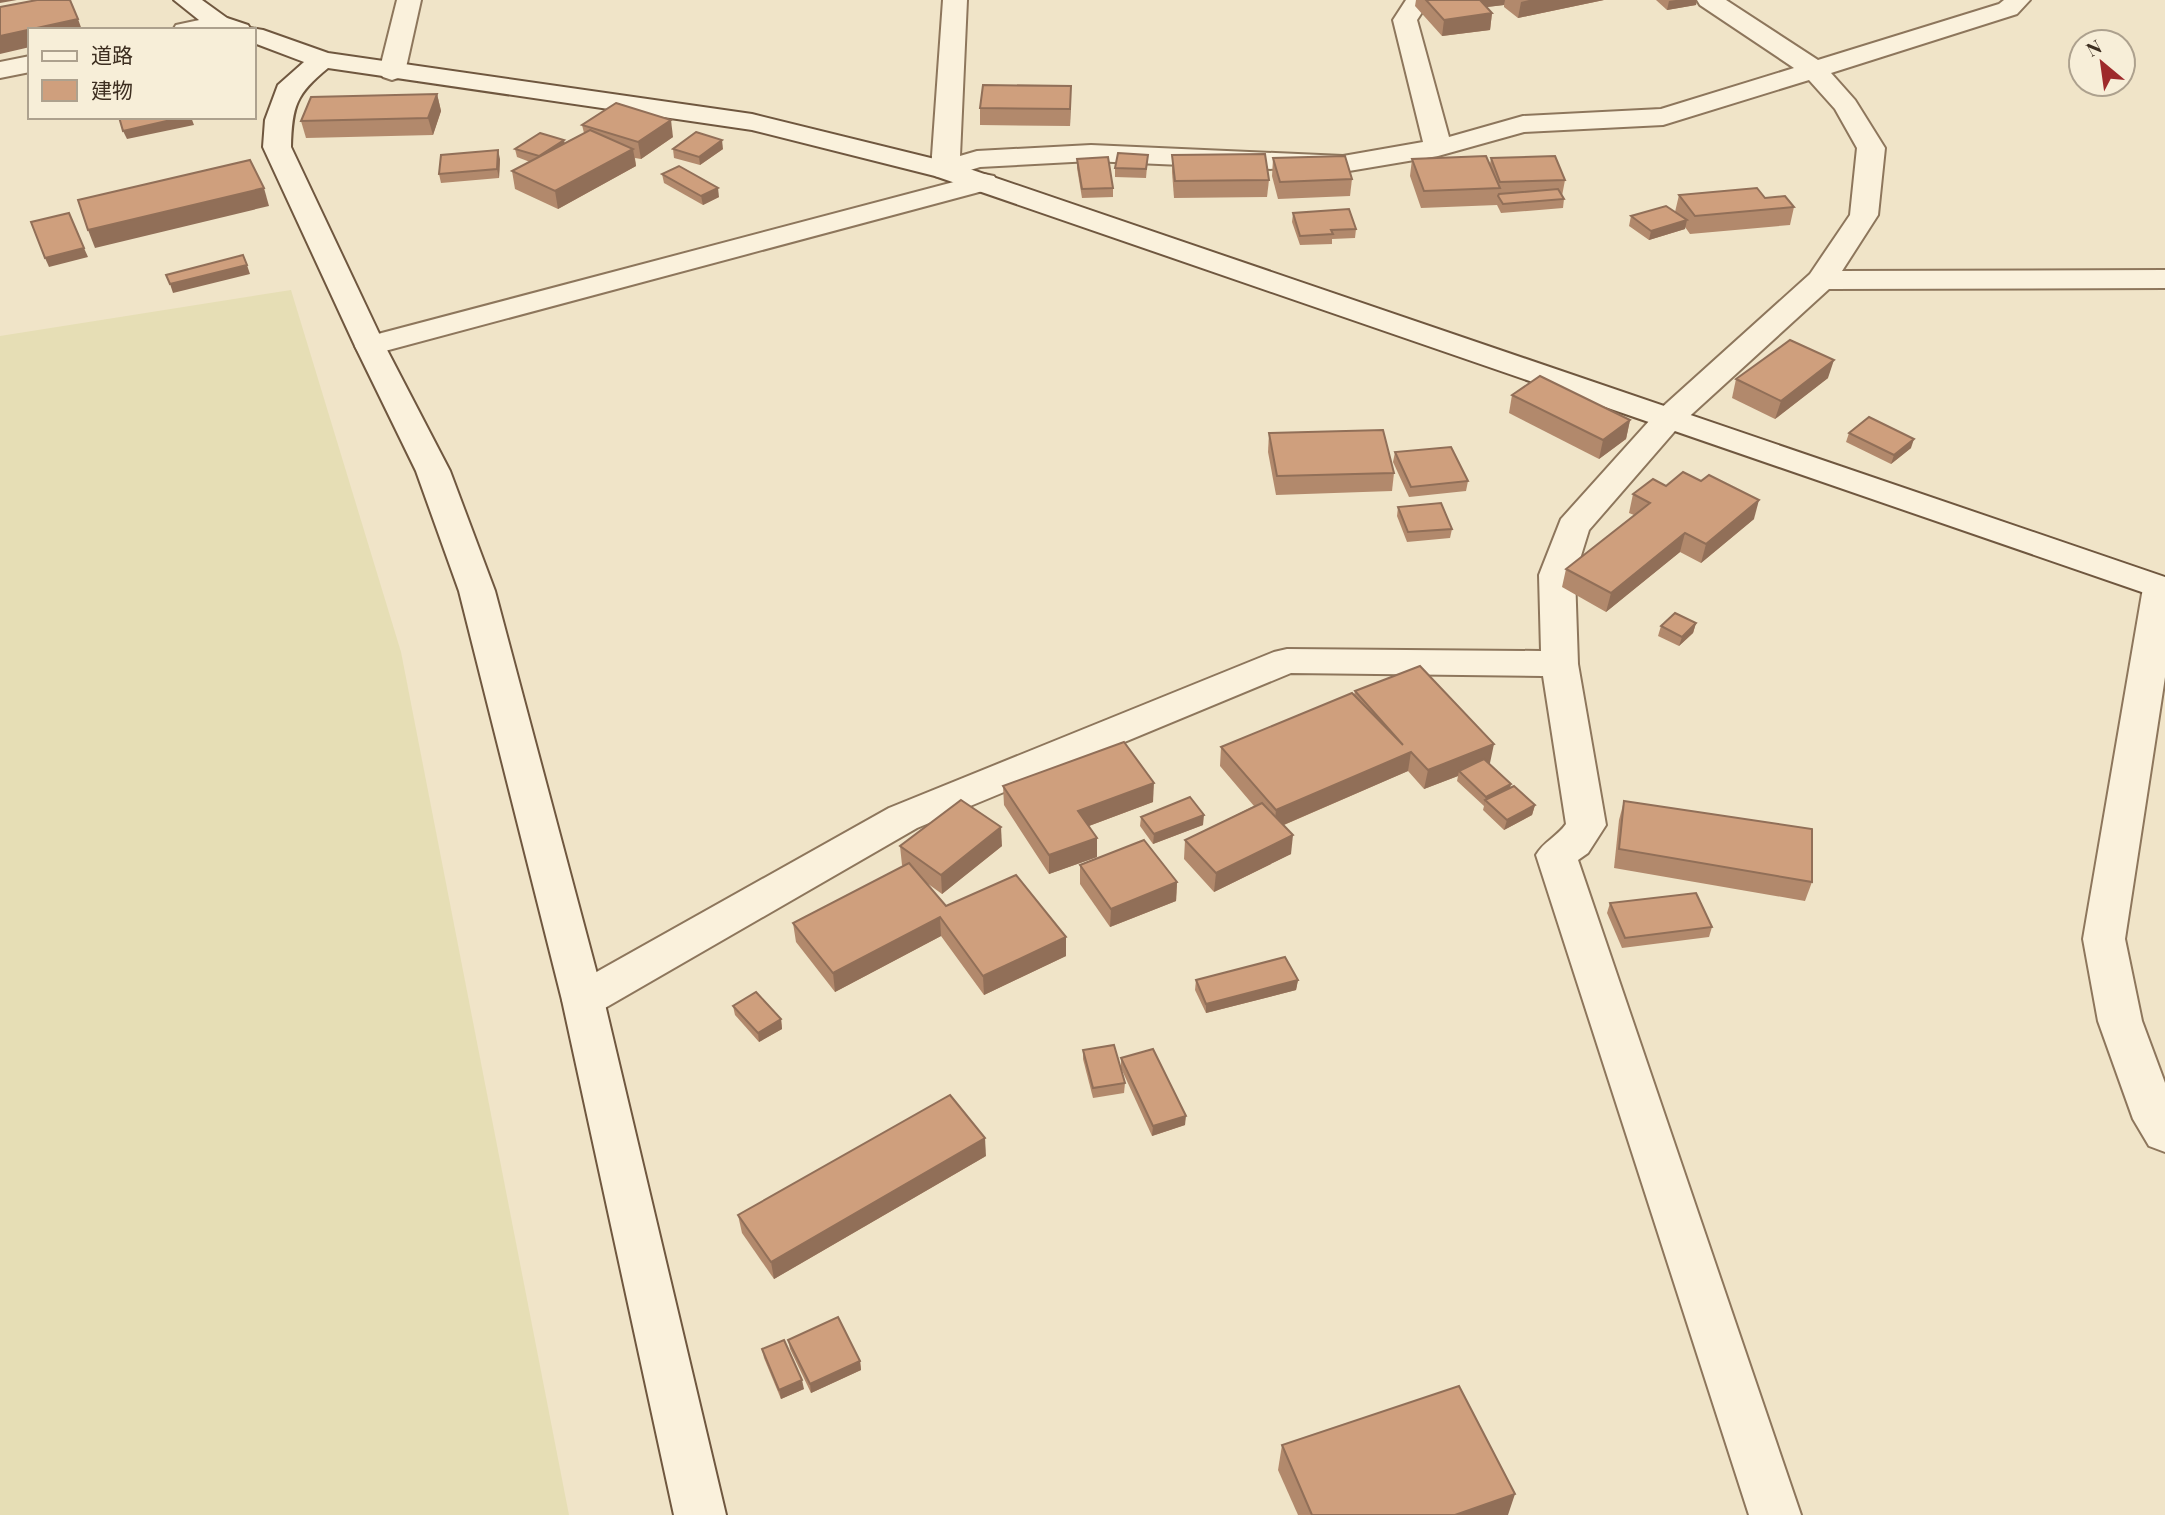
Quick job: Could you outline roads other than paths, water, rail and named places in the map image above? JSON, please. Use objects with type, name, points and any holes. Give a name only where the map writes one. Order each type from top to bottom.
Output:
[{"type":"street","points":[[186,0],[229,26]]},
{"type":"street","points":[[392,72],[409,0]]},
{"type":"street","points":[[945,170],[956,0]]},
{"type":"street","points":[[1418,0],[1405,20],[1438,148]]},
{"type":"street","points":[[1709,0],[1814,69],[1846,106],[1871,148],[1864,215],[1821,280],[1670,417],[1573,527],[1557,575],[1560,664],[1586,825],[1574,843],[1556,855],[1775,1515]]},
{"type":"street","points":[[945,170],[977,159],[1091,153],[1343,164],[1438,148],[1523,124],[1663,117],[2008,9],[2018,0]]},
{"type":"street","points":[[207,28],[229,26]]},
{"type":"street","points":[[256,36],[323,60],[752,122],[945,170],[2163,588],[2104,939],[2120,1021],[2156,1119],[2165,1133]]},
{"type":"street","points":[[323,60],[292,85],[278,120],[277,147],[370,346],[433,471],[477,592],[583,1000],[700,1515]]},
{"type":"street","points":[[0,70],[28,64]]},
{"type":"street","points":[[370,346],[984,182]]},
{"type":"street","points":[[1821,280],[2165,279]]},
{"type":"street","points":[[583,1000],[902,818],[1287,661],[1560,664]]}]
